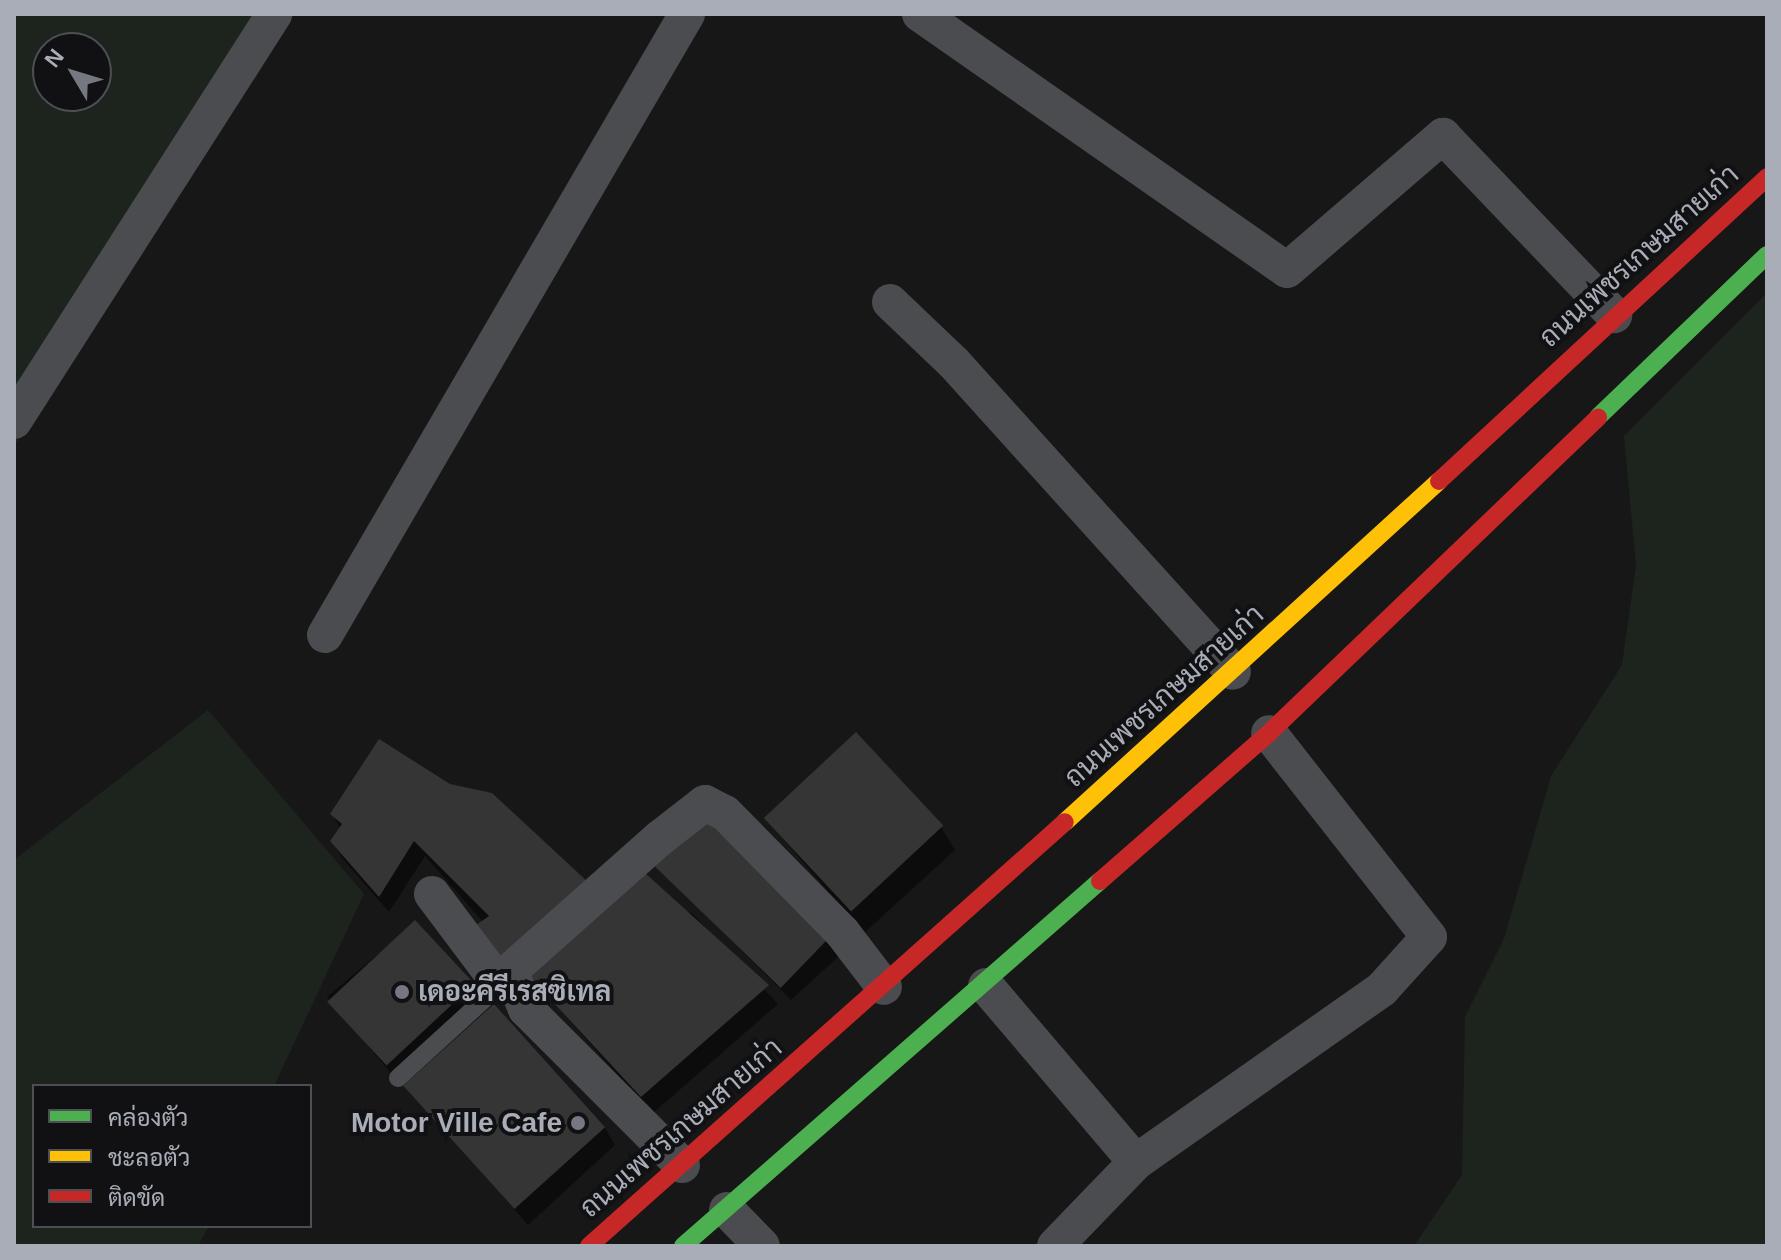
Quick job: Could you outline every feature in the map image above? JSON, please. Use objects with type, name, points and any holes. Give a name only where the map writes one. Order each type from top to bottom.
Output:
[{"type":"main road","name":"ถนนเพชรเกษมสายเก่า","points":[[589,1246],[884,987],[1233,672],[1614,315],[1767,177]]},
{"type":"main road","points":[[683,1246],[986,986],[1269,733],[1767,255]]},
{"type":"street","points":[[14,421],[274,14]]},
{"type":"street","points":[[325,635],[687,14]]},
{"type":"street","points":[[920,14],[1287,270],[1443,136],[1614,315]]},
{"type":"street","points":[[890,302],[954,363],[1233,672]]},
{"type":"street","points":[[1055,1246],[1136,1162],[1382,989],[1429,937],[1269,733]]},
{"type":"street","points":[[508,984],[510,971],[705,803],[725,813],[842,932],[884,987]]},
{"type":"street","points":[[432,894],[508,984],[682,1165]]},
{"type":"street","points":[[986,986],[1136,1162]]},
{"type":"street","points":[[727,1210],[762,1246]]},
{"type":"lane","points":[[398,1078],[508,984]]},
{"type":"shaded area","points":[[14,14],[294,14],[14,447]]},
{"type":"shaded area","points":[[1767,293],[1767,1246],[1414,1246],[1462,1175],[1465,1017],[1504,939],[1551,776],[1622,665],[1636,566],[1624,436]]},
{"type":"shaded area","points":[[208,710],[364,894],[275,1084],[32,1084],[32,1228],[208,1228],[198,1246],[14,1246],[14,860]]},
{"type":"building","points":[[856,732],[943,826],[851,912],[764,818]]},
{"type":"building","points":[[379,739],[450,784],[492,793],[590,884],[497,967],[476,925],[489,916],[414,841],[379,897],[330,841],[342,824],[330,814]]},
{"type":"building","points":[[702,816],[829,938],[781,988],[654,866]]},
{"type":"building","points":[[645,873],[769,985],[641,1097],[527,974]]},
{"type":"building","points":[[415,920],[474,984],[387,1065],[327,1002]]},
{"type":"building","points":[[494,1004],[605,1127],[514,1209],[403,1086]]},
{"type":"traffic: fast","points":[[1598,417],[1767,255]]},
{"type":"traffic: fast","points":[[683,1246],[1100,881]]},
{"type":"traffic: slow","points":[[1065,822],[1439,481]]},
{"type":"traffic: jam","points":[[1439,481],[1767,177]]},
{"type":"traffic: jam","points":[[1100,881],[1269,733],[1598,417]]},
{"type":"traffic: jam","points":[[589,1246],[1065,822]]},
{"type":"place","name":"เดอะคีรีเรสซิเทล","points":[[402,992]]},
{"type":"place","name":"Motor Ville Cafe","points":[[578,1123]]}]
